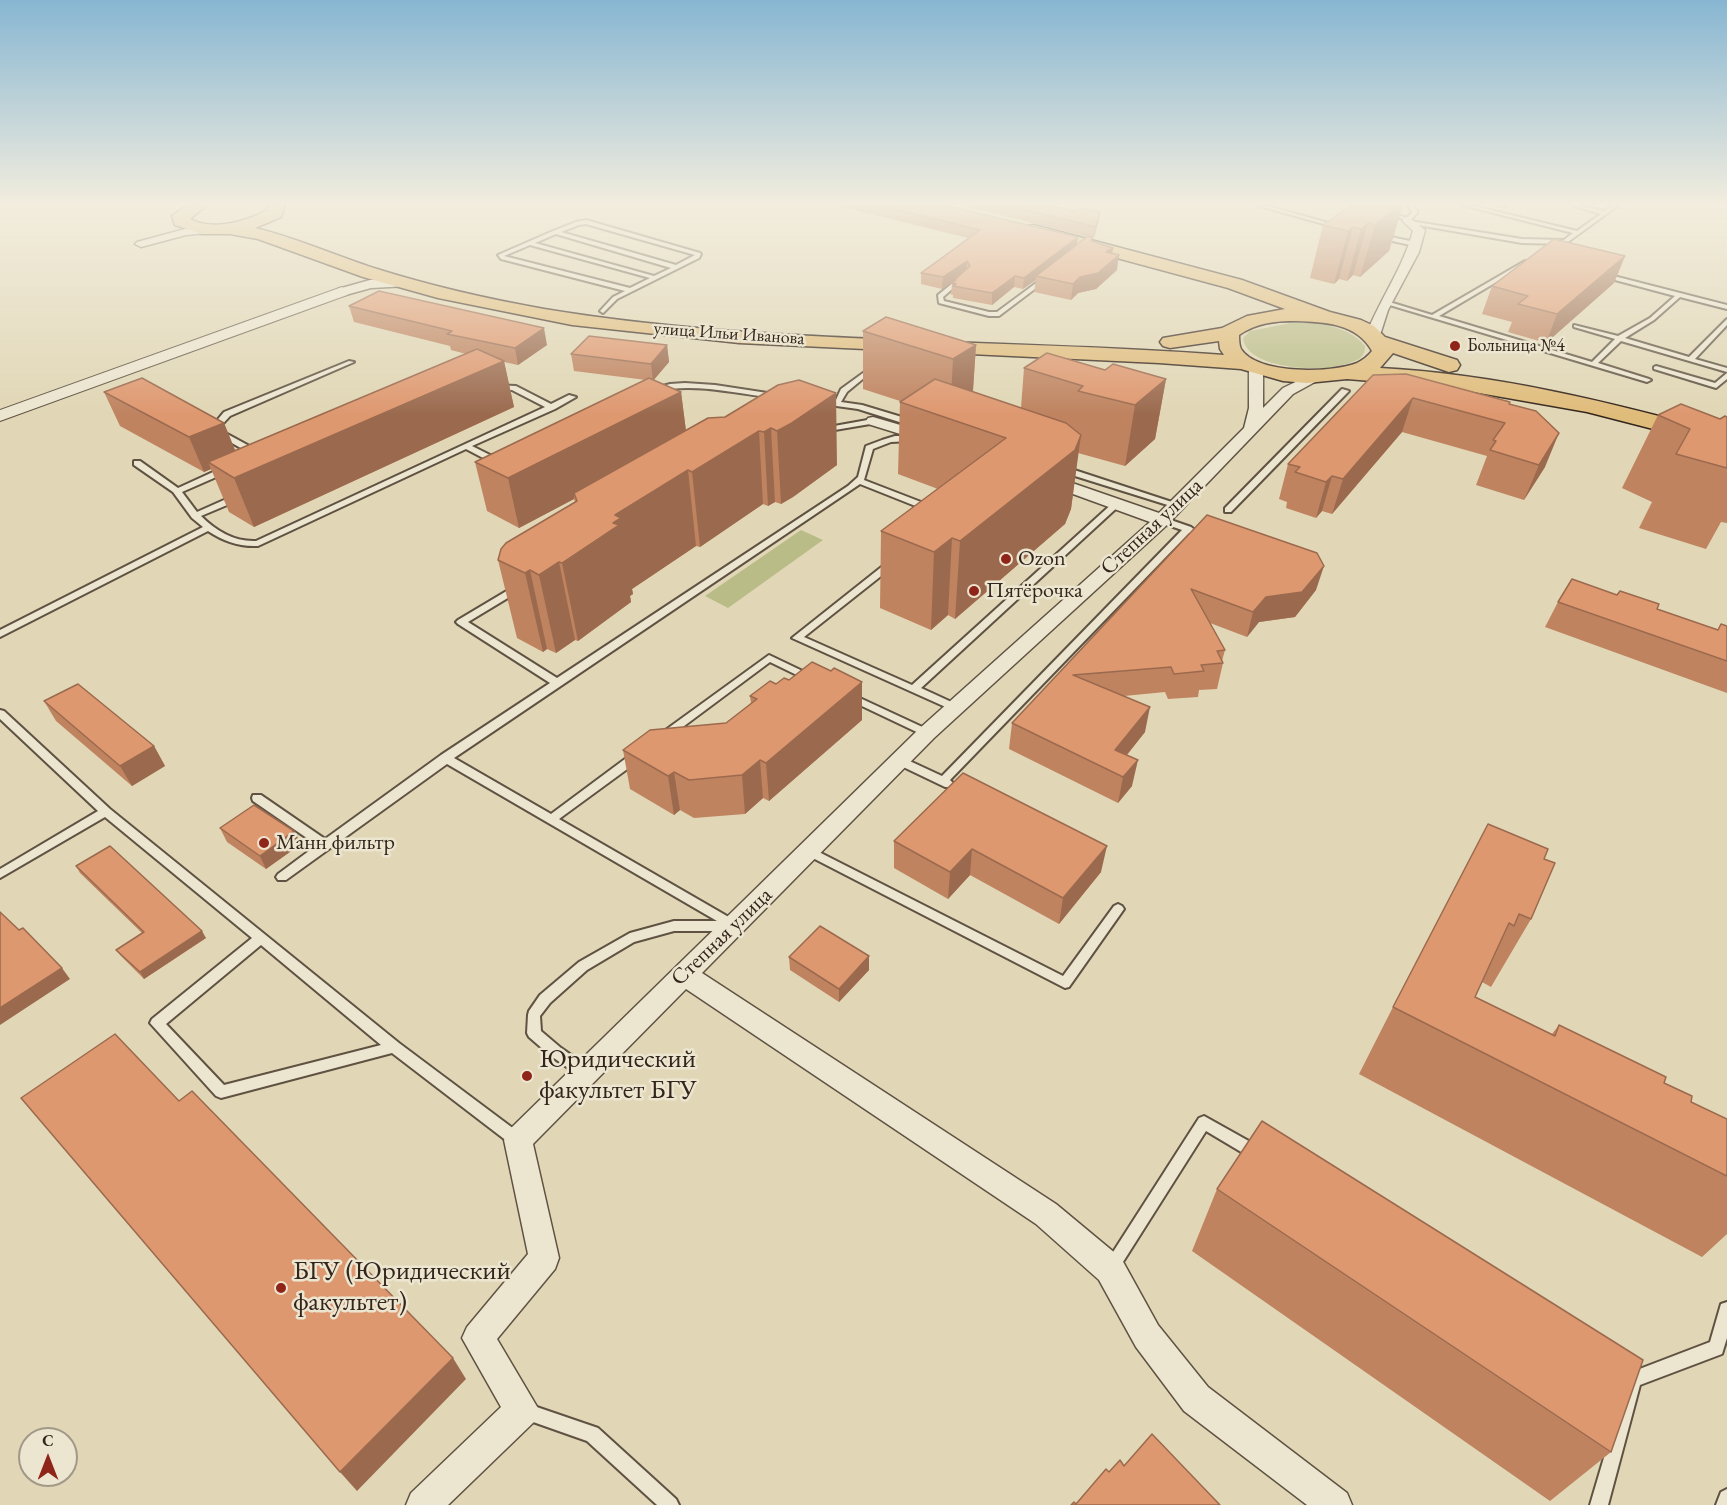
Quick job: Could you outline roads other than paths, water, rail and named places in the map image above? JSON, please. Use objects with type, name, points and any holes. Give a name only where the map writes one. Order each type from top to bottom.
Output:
[{"type":"main road","name":"улица Ильи Иванова","points":[[378,275],[507,307],[636,327],[761,337],[1250,366],[1288,375],[1347,382]]},
{"type":"main road","name":"улица Ильи Иванова","points":[[425,275],[472,288],[603,311],[716,323],[1123,343],[1186,341],[1235,317],[1252,320],[1282,315],[1333,319]]},
{"type":"main road","points":[[1199,275],[1215,281],[1231,291],[1235,317],[1226,344],[1236,358],[1250,366]]},
{"type":"main road","points":[[1201,275],[1236,284],[1333,319],[1444,364],[1727,434]]},
{"type":"main road","points":[[1347,382],[1383,352],[1376,338]]},
{"type":"main road","points":[[1347,382],[1444,378],[1591,405],[1727,441]]},
{"type":"street","points":[[342,292],[357,280],[357,275]]},
{"type":"street","points":[[1376,338],[1384,307],[1400,275]]},
{"type":"street","points":[[0,416],[342,292],[370,284],[404,283]]},
{"type":"street","points":[[1333,319],[1367,317],[1384,307]]},
{"type":"street","points":[[1250,366],[1256,408],[1251,428]]},
{"type":"street","name":"Степная улица","points":[[518,1140],[954,707],[1177,505],[1288,391],[1317,377]]},
{"type":"street","points":[[873,421],[937,442]]},
{"type":"street","points":[[1027,472],[1161,520]]},
{"type":"street","points":[[684,974],[1046,1214],[1110,1269],[1148,1336],[1196,1399],[1335,1505]]},
{"type":"street","points":[[423,1505],[522,1410],[478,1338],[544,1258],[518,1140]]},
{"type":"lane","points":[[571,275],[630,290]]},
{"type":"lane","points":[[645,275],[655,278]]},
{"type":"lane","points":[[603,311],[615,298],[660,275]]},
{"type":"lane","points":[[1433,317],[1504,275]]},
{"type":"lane","points":[[1603,275],[1727,307]]},
{"type":"lane","points":[[965,276],[940,296],[940,302],[989,314],[1004,312],[1048,276]]},
{"type":"lane","points":[[1594,364],[1620,338],[1652,319],[1679,295]]},
{"type":"lane","points":[[1384,307],[1433,317],[1647,380]]},
{"type":"lane","points":[[1691,359],[1727,321]]},
{"type":"lane","points":[[1576,326],[1727,370]]},
{"type":"lane","points":[[837,404],[844,391],[884,360]]},
{"type":"lane","points":[[242,462],[251,455],[250,450],[213,430],[227,414],[351,362]]},
{"type":"lane","points":[[1656,368],[1716,386],[1727,375]]},
{"type":"lane","points":[[1228,510],[1347,382]]},
{"type":"lane","points":[[646,394],[671,385],[686,385],[787,398]]},
{"type":"lane","points":[[490,388],[502,386],[513,388],[552,407]]},
{"type":"lane","points":[[137,462],[178,491],[195,516],[209,527],[237,544],[258,543],[572,397]]},
{"type":"lane","points":[[817,402],[859,407],[926,427]]},
{"type":"lane","points":[[816,432],[873,421]]},
{"type":"lane","points":[[282,877],[445,758],[858,481],[862,478],[869,448],[880,442],[904,437],[937,442]]},
{"type":"lane","points":[[466,446],[488,457],[512,456]]},
{"type":"lane","points":[[1049,465],[1177,505]]},
{"type":"lane","points":[[178,491],[232,467]]},
{"type":"lane","points":[[858,481],[945,514]]},
{"type":"lane","points":[[195,516],[250,492]]},
{"type":"lane","points":[[914,689],[1117,504]]},
{"type":"lane","points":[[1161,520],[1199,533]]},
{"type":"lane","points":[[0,634],[209,527]]},
{"type":"lane","points":[[943,781],[1188,530]]},
{"type":"lane","points":[[899,557],[797,639],[954,707]]},
{"type":"lane","points":[[532,580],[461,622],[556,682]]},
{"type":"lane","points":[[655,743],[769,658],[807,680]]},
{"type":"lane","points":[[835,690],[927,733]]},
{"type":"lane","points":[[0,712],[106,812],[394,1047],[518,1140]]},
{"type":"lane","points":[[553,819],[645,750]]},
{"type":"lane","points":[[445,758],[735,926]]},
{"type":"lane","points":[[901,760],[964,791]]},
{"type":"lane","points":[[257,798],[325,845]]},
{"type":"lane","points":[[0,874],[106,812]]},
{"type":"lane","points":[[809,852],[1065,983],[1118,909]]},
{"type":"lane","points":[[586,1074],[534,1033],[534,1015],[545,999],[583,966],[630,938],[674,926],[735,926]]},
{"type":"lane","points":[[261,938],[157,1023],[221,1092],[394,1047]]},
{"type":"lane","points":[[1110,1269],[1204,1122],[1275,1164]]},
{"type":"lane","points":[[1599,1505],[1630,1376],[1716,1348],[1727,1310]]},
{"type":"lane","points":[[522,1410],[592,1434],[669,1505]]},
{"type":"lane","points":[[1725,1505],[1727,1498]]},
{"type":"place","name":"Больница №4","points":[[1455,346]]},
{"type":"place","name":"Ozon","points":[[1006,559]]},
{"type":"place","name":"Пятёрочка","points":[[974,591]]},
{"type":"place","name":"Манн фильтр","points":[[264,843]]},
{"type":"place","name":"Юридический факультет БГУ","points":[[527,1076]]},
{"type":"place","name":"БГУ (Юридический факультет)","points":[[281,1288]]}]
